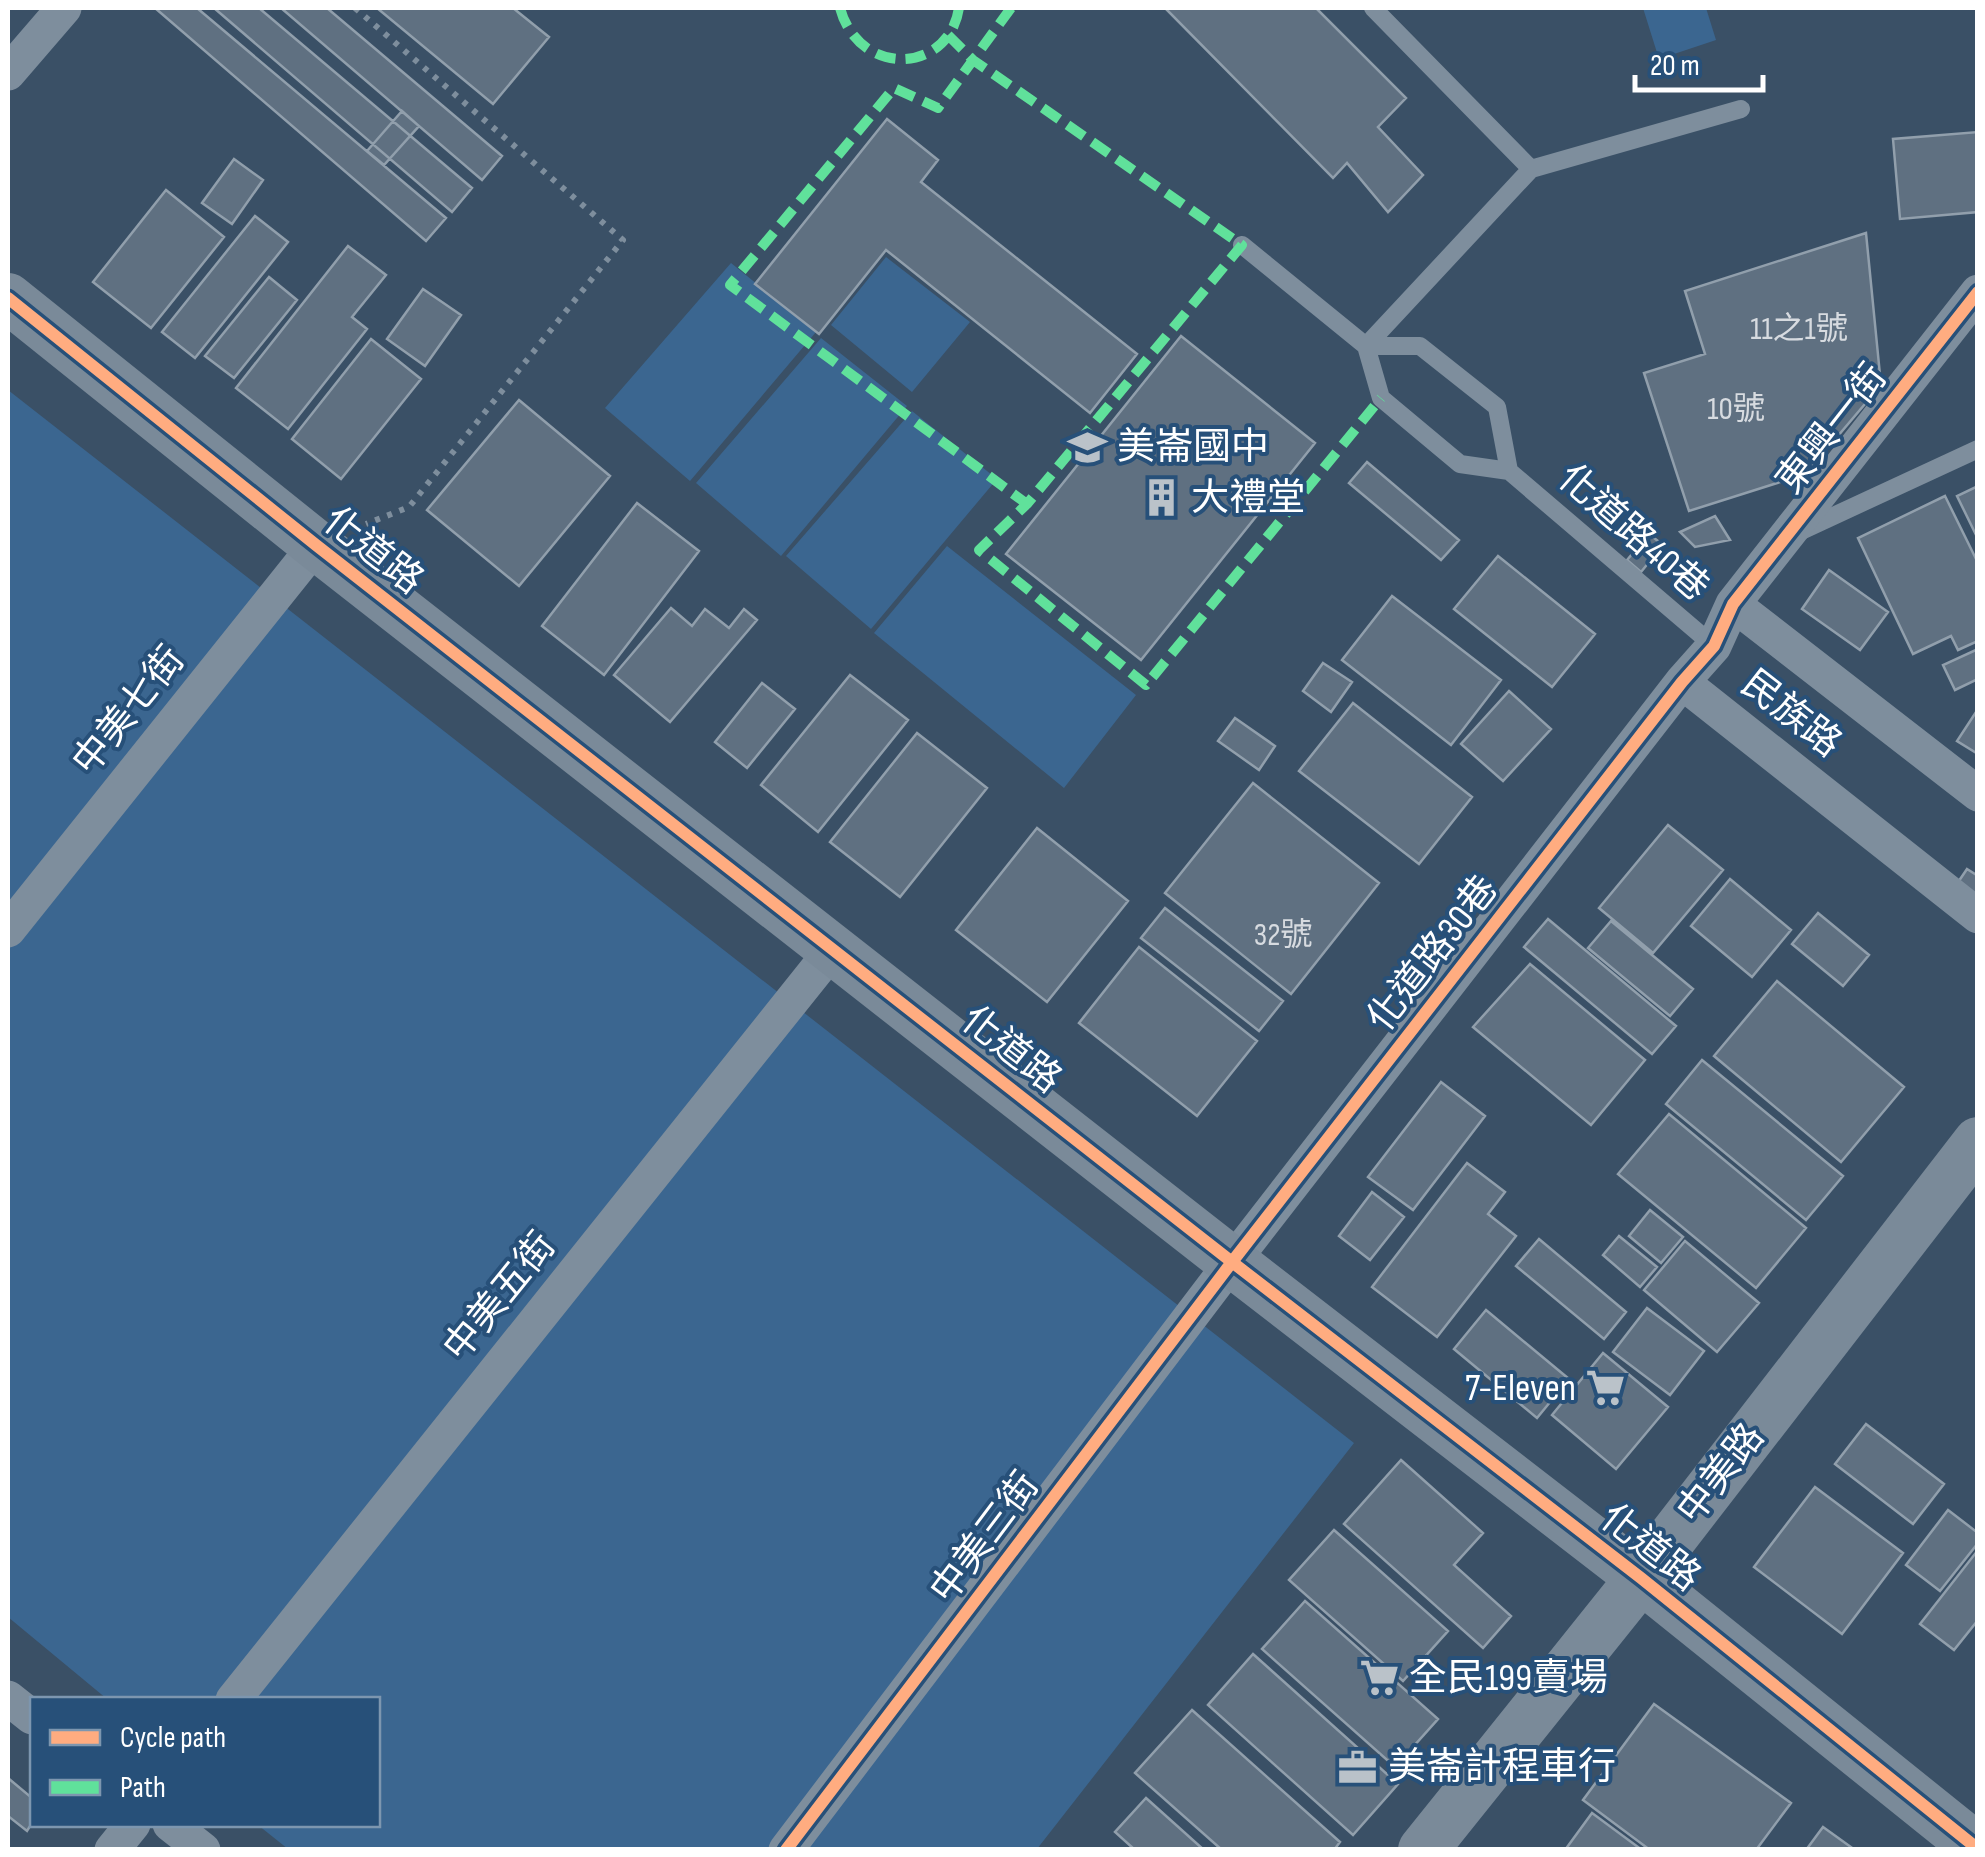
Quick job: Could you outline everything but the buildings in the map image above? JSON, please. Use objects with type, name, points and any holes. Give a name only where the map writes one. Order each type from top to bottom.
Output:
[{"type":"street","points":[[8,73],[64,8]]},
{"type":"street","name":"東興一街","points":[[1733,604],[1978,292]]},
{"type":"street","name":"化道路","points":[[8,298],[316,545],[1641,1578],[1978,1849]]},
{"type":"street","name":"中美七街","points":[[8,930],[316,545]]},
{"type":"street","name":"民族路","points":[[1978,794],[1733,604],[1714,646],[1682,682],[1978,916]]},
{"type":"street","name":"化道路30巷","points":[[1232,1262],[1682,682]]},
{"type":"street","name":"中美五街","points":[[235,1697],[834,948]]},
{"type":"street","name":"中美路","points":[[1424,1850],[1641,1578],[1978,1142]]},
{"type":"street","name":"中美三街","points":[[786,1850],[1232,1262]]},
{"type":"street","points":[[8,1698],[30,1715]]},
{"type":"street","points":[[112,1850],[131,1827]]},
{"type":"street","points":[[174,1827],[203,1850]]},
{"type":"lane","points":[[1372,8],[1532,169]]},
{"type":"lane","points":[[1366,346],[1532,169],[1741,108]]},
{"type":"lane","points":[[1242,245],[1366,346],[1381,398],[1460,464],[1508,471],[1497,407],[1420,346],[1366,346]]},
{"type":"lane","points":[[1783,539],[1978,449]]},
{"type":"lane","name":"化道路40巷","points":[[1508,471],[1714,646]]},
{"type":"path","points":[[316,545],[409,507],[623,240],[354,8]]},
{"type":"shaded area","points":[[1643,8],[1706,8],[1716,40],[1659,59]]},
{"type":"shaded area","points":[[886,257],[970,322],[912,392],[831,325]]},
{"type":"shaded area","points":[[731,263],[816,332],[690,481],[605,408]]},
{"type":"shaded area","points":[[821,338],[907,406],[781,556],[696,483]]},
{"type":"shaded area","points":[[8,390],[1354,1443],[1037,1849],[288,1849],[260,1827],[380,1827],[380,1697],[105,1697],[8,1617]]},
{"type":"shaded area","points":[[912,411],[997,479],[871,629],[786,556]]},
{"type":"shaded area","points":[[947,546],[1136,695],[1064,788],[874,633]]},
{"type":"marked path","points":[[840,8],[850,31],[865,47],[883,56],[903,59],[939,46],[952,30],[959,8]]},
{"type":"marked path","points":[[1011,8],[938,108],[894,88],[730,285],[1027,504]]},
{"type":"marked path","points":[[948,35],[973,60],[1242,245],[1027,504],[979,550],[1146,685],[1381,398]]},
{"type":"cycle path","points":[[786,1850],[1232,1262],[1682,682],[1714,646],[1733,604],[1978,292]]},
{"type":"cycle path","points":[[8,298],[316,545],[1641,1578],[1978,1849]]},
{"type":"place","name":"美崙國中","points":[[1087,447]]},
{"type":"place","name":"大禮堂","points":[[1161,498]]},
{"type":"place","name":"7-Eleven","points":[[1606,1388]]},
{"type":"place","name":"全民199賣場","points":[[1379,1678]]},
{"type":"place","name":"美崙計程車行","points":[[1358,1767]]}]
